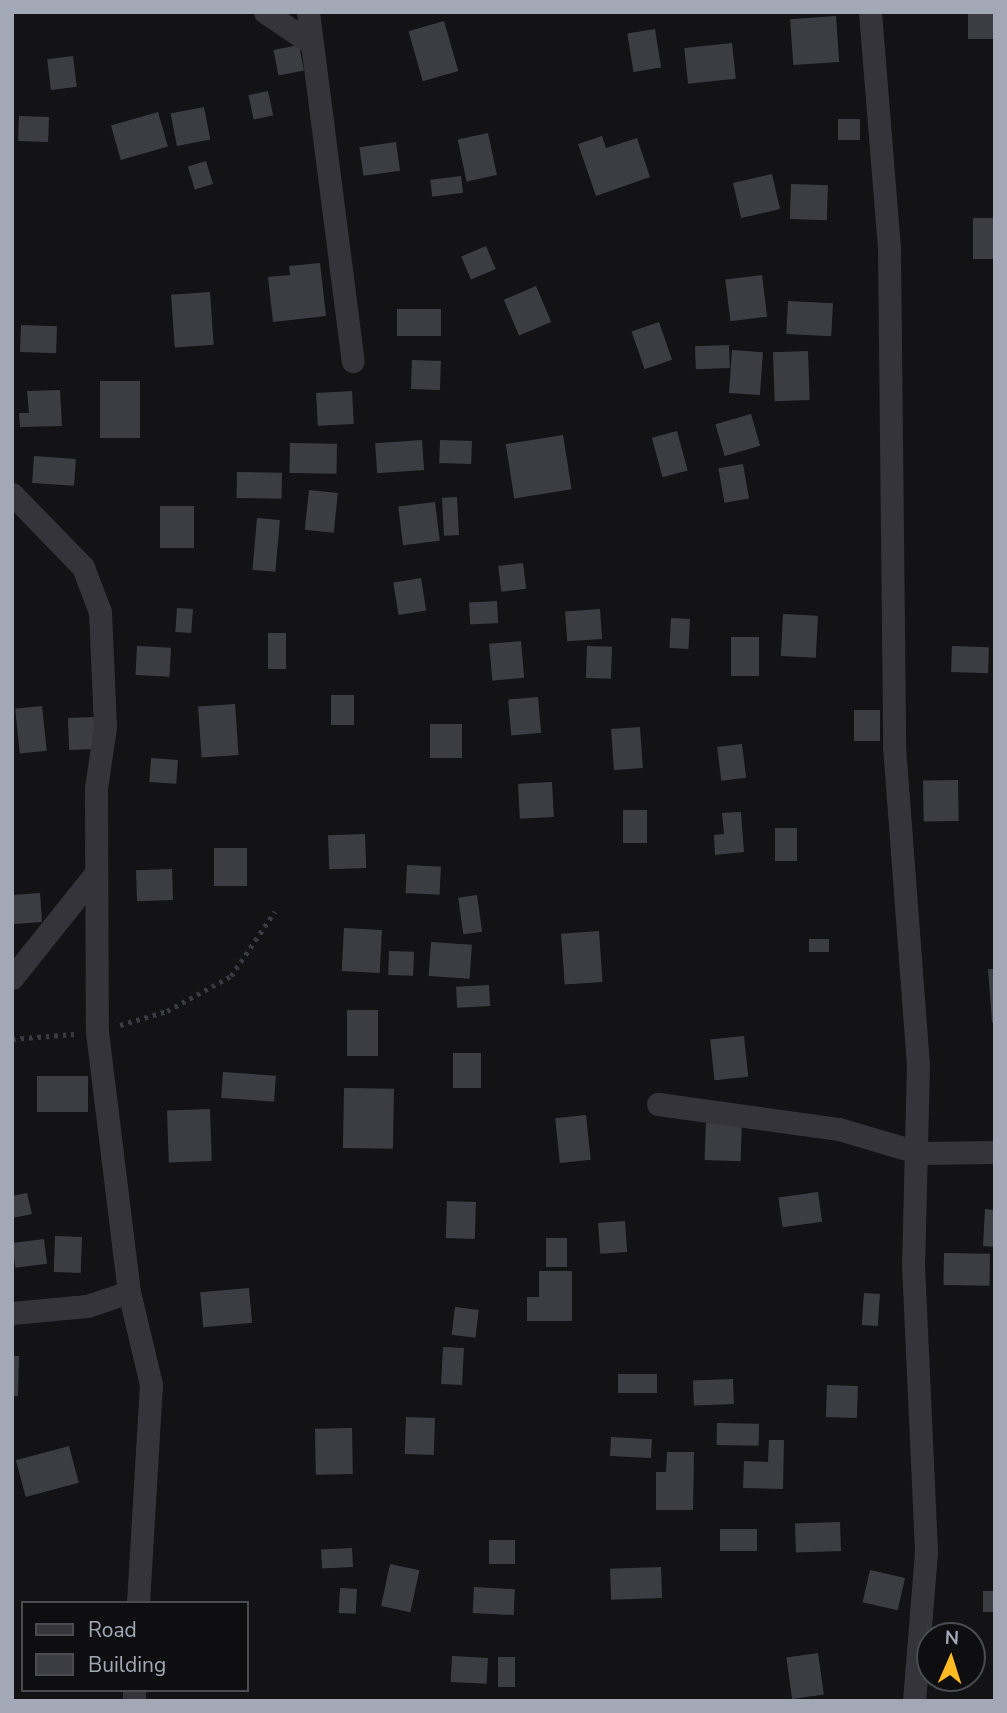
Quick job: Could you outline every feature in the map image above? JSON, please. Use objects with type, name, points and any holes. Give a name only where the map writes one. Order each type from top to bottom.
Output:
[{"type":"street","points":[[265,12],[312,44]]},
{"type":"street","points":[[308,12],[353,361]]},
{"type":"street","points":[[870,12],[889,248],[894,746],[920,1153],[913,1264],[926,1552],[914,1701]]},
{"type":"street","points":[[12,494],[83,567],[100,612],[105,727],[96,788],[97,1032],[129,1292],[151,1384],[138,1601]]},
{"type":"street","points":[[12,978],[95,874]]},
{"type":"street","points":[[658,1104],[839,1129],[920,1153],[995,1152]]},
{"type":"street","points":[[12,1313],[87,1306],[129,1292]]},
{"type":"path","points":[[12,1039],[97,1032],[167,1011],[231,976],[275,911]]},
{"type":"building","points":[[968,12],[995,12],[995,39],[968,39]]},
{"type":"building","points":[[836,16],[839,62],[793,65],[790,19]]},
{"type":"building","points":[[444,21],[458,71],[423,81],[408,31]]},
{"type":"building","points":[[655,29],[661,68],[633,72],[627,33]]},
{"type":"building","points":[[732,43],[736,79],[688,84],[684,48]]},
{"type":"building","points":[[299,45],[304,71],[278,75],[273,50]]},
{"type":"building","points":[[73,56],[77,87],[51,90],[47,59]]},
{"type":"building","points":[[268,91],[273,115],[254,120],[248,95]]},
{"type":"building","points":[[204,107],[210,139],[177,146],[171,113]]},
{"type":"building","points":[[158,112],[168,147],[121,160],[111,126]]},
{"type":"building","points":[[19,116],[49,117],[48,142],[18,141]]},
{"type":"building","points":[[838,119],[860,119],[860,140],[838,140]]},
{"type":"building","points":[[488,133],[497,175],[467,182],[458,139]]},
{"type":"building","points":[[602,136],[606,148],[637,138],[650,177],[596,196],[578,144]]},
{"type":"building","points":[[396,142],[400,171],[363,176],[359,147]]},
{"type":"building","points":[[206,161],[213,184],[195,190],[188,167]]},
{"type":"building","points":[[772,174],[780,209],[741,218],[733,183]]},
{"type":"building","points":[[461,176],[463,193],[432,197],[430,180]]},
{"type":"building","points":[[791,184],[828,185],[827,220],[790,219]]},
{"type":"building","points":[[973,218],[995,218],[995,259],[973,259]]},
{"type":"building","points":[[486,246],[496,269],[471,280],[461,257]]},
{"type":"building","points":[[320,263],[326,316],[273,322],[268,277],[290,275],[289,266]]},
{"type":"building","points":[[762,275],[767,317],[730,321],[725,280]]},
{"type":"building","points":[[536,286],[551,322],[519,336],[504,300]]},
{"type":"building","points":[[210,292],[214,345],[175,348],[171,295]]},
{"type":"building","points":[[788,301],[833,303],[831,336],[786,334]]},
{"type":"building","points":[[397,309],[441,309],[441,336],[397,336]]},
{"type":"building","points":[[659,322],[672,360],[645,369],[632,331]]},
{"type":"building","points":[[21,325],[57,326],[56,353],[20,352]]},
{"type":"building","points":[[729,345],[730,368],[696,369],[695,346]]},
{"type":"building","points":[[732,350],[763,352],[760,395],[729,393]]},
{"type":"building","points":[[808,351],[810,400],[775,401],[773,352]]},
{"type":"building","points":[[412,360],[441,361],[440,390],[411,389]]},
{"type":"building","points":[[100,381],[140,381],[140,438],[100,438]]},
{"type":"building","points":[[60,390],[62,426],[20,427],[19,413],[29,413],[27,391]]},
{"type":"building","points":[[352,391],[354,424],[318,426],[316,393]]},
{"type":"building","points":[[751,414],[760,446],[725,456],[715,424]]},
{"type":"building","points":[[677,431],[688,471],[662,477],[652,438]]},
{"type":"building","points":[[563,435],[572,489],[514,498],[506,444]]},
{"type":"building","points":[[422,440],[424,470],[377,473],[375,443]]},
{"type":"building","points":[[440,440],[472,441],[471,464],[439,463]]},
{"type":"building","points":[[290,443],[337,444],[336,474],[289,473]]},
{"type":"building","points":[[34,456],[76,459],[74,486],[32,483]]},
{"type":"building","points":[[743,464],[749,498],[724,503],[718,468]]},
{"type":"building","points":[[237,472],[282,473],[282,499],[237,498]]},
{"type":"building","points":[[309,490],[338,493],[334,533],[305,530]]},
{"type":"building","points":[[457,497],[459,535],[444,536],[442,498]]},
{"type":"building","points":[[435,502],[440,541],[403,545],[398,507]]},
{"type":"building","points":[[160,506],[194,506],[194,548],[160,548]]},
{"type":"building","points":[[257,518],[280,520],[275,572],[252,570]]},
{"type":"building","points":[[523,563],[526,589],[501,592],[498,566]]},
{"type":"building","points":[[421,578],[426,611],[399,615],[393,582]]},
{"type":"building","points":[[497,601],[498,623],[470,624],[469,602]]},
{"type":"building","points":[[177,608],[193,609],[191,633],[175,632]]},
{"type":"building","points":[[600,609],[602,639],[567,641],[565,611]]},
{"type":"building","points":[[783,614],[818,616],[816,658],[781,656]]},
{"type":"building","points":[[671,618],[690,619],[688,649],[669,648]]},
{"type":"building","points":[[268,633],[286,633],[286,669],[268,669]]},
{"type":"building","points":[[731,637],[759,637],[759,676],[731,676]]},
{"type":"building","points":[[521,641],[524,678],[492,681],[489,644]]},
{"type":"building","points":[[137,646],[171,648],[169,677],[135,675]]},
{"type":"building","points":[[587,646],[612,647],[611,679],[586,678]]},
{"type":"building","points":[[952,646],[989,647],[988,673],[951,672]]},
{"type":"building","points":[[331,695],[354,695],[354,725],[331,725]]},
{"type":"building","points":[[538,697],[541,733],[511,735],[508,700]]},
{"type":"building","points":[[235,704],[239,755],[202,757],[198,707]]},
{"type":"building","points":[[42,706],[47,751],[20,754],[15,709]]},
{"type":"building","points":[[854,710],[880,710],[880,741],[854,741]]},
{"type":"building","points":[[94,717],[95,749],[69,750],[68,718]]},
{"type":"building","points":[[430,724],[462,724],[462,758],[430,758]]},
{"type":"building","points":[[640,727],[643,768],[614,770],[611,729]]},
{"type":"building","points":[[742,744],[746,778],[721,781],[717,747]]},
{"type":"building","points":[[151,758],[178,760],[176,784],[149,782]]},
{"type":"building","points":[[958,780],[959,821],[924,822],[923,781]]},
{"type":"building","points":[[552,782],[554,817],[520,819],[518,784]]},
{"type":"building","points":[[623,810],[647,810],[647,843],[623,843]]},
{"type":"building","points":[[741,812],[744,852],[715,855],[714,835],[724,834],[722,813]]},
{"type":"building","points":[[775,828],[797,828],[797,861],[775,861]]},
{"type":"building","points":[[365,834],[366,868],[329,869],[328,835]]},
{"type":"building","points":[[214,848],[247,848],[247,886],[214,886]]},
{"type":"building","points":[[407,865],[441,867],[439,895],[406,893]]},
{"type":"building","points":[[172,869],[173,900],[137,901],[136,870]]},
{"type":"building","points":[[40,893],[42,922],[14,924],[12,895]]},
{"type":"building","points":[[477,895],[482,932],[463,934],[458,898]]},
{"type":"building","points":[[344,928],[382,930],[380,973],[342,971]]},
{"type":"building","points":[[599,931],[603,982],[565,985],[561,934]]},
{"type":"building","points":[[809,939],[829,939],[829,952],[809,952]]},
{"type":"building","points":[[431,942],[472,945],[470,979],[429,976]]},
{"type":"building","points":[[389,951],[414,952],[413,976],[388,975]]},
{"type":"building","points":[[988,969],[995,969],[995,1022],[992,1023]]},
{"type":"building","points":[[489,985],[490,1006],[457,1008],[456,987]]},
{"type":"building","points":[[347,1010],[378,1010],[378,1056],[347,1056]]},
{"type":"building","points":[[744,1036],[748,1077],[714,1080],[710,1040]]},
{"type":"building","points":[[453,1053],[481,1053],[481,1088],[453,1088]]},
{"type":"building","points":[[223,1072],[276,1076],[274,1102],[221,1098]]},
{"type":"building","points":[[37,1076],[88,1076],[88,1112],[37,1112]]},
{"type":"building","points":[[344,1088],[394,1089],[393,1149],[343,1148]]},
{"type":"building","points":[[210,1109],[212,1161],[169,1162],[167,1111]]},
{"type":"building","points":[[586,1115],[591,1160],[560,1163],[555,1118]]},
{"type":"building","points":[[706,1119],[742,1120],[741,1161],[705,1160]]},
{"type":"building","points":[[818,1192],[822,1222],[783,1227],[778,1198]]},
{"type":"building","points":[[27,1193],[32,1214],[12,1218],[12,1196]]},
{"type":"building","points":[[447,1201],[476,1202],[475,1239],[446,1238]]},
{"type":"building","points":[[985,1209],[995,1210],[995,1247],[983,1246]]},
{"type":"building","points":[[625,1221],[627,1252],[600,1254],[598,1223]]},
{"type":"building","points":[[55,1236],[82,1237],[81,1273],[54,1272]]},
{"type":"building","points":[[546,1238],[567,1238],[567,1267],[546,1267]]},
{"type":"building","points":[[44,1239],[47,1264],[15,1268],[12,1243]]},
{"type":"building","points":[[944,1253],[990,1254],[989,1286],[943,1285]]},
{"type":"building","points":[[539,1271],[572,1271],[572,1321],[527,1321],[527,1297],[539,1297]]},
{"type":"building","points":[[249,1288],[252,1323],[203,1327],[200,1292]]},
{"type":"building","points":[[864,1293],[880,1294],[878,1326],[862,1325]]},
{"type":"building","points":[[455,1307],[479,1310],[475,1338],[452,1335]]},
{"type":"building","points":[[443,1347],[464,1348],[462,1385],[441,1384]]},
{"type":"building","points":[[12,1356],[19,1356],[18,1396],[12,1396]]},
{"type":"building","points":[[618,1374],[657,1374],[657,1393],[618,1393]]},
{"type":"building","points":[[733,1379],[734,1404],[694,1405],[693,1380]]},
{"type":"building","points":[[827,1385],[858,1386],[857,1418],[826,1417]]},
{"type":"building","points":[[406,1417],[435,1418],[434,1455],[405,1454]]},
{"type":"building","points":[[717,1423],[759,1424],[759,1446],[717,1445]]},
{"type":"building","points":[[352,1428],[353,1474],[316,1475],[315,1429]]},
{"type":"building","points":[[611,1437],[652,1439],[651,1458],[610,1456]]},
{"type":"building","points":[[769,1440],[784,1440],[783,1489],[743,1488],[744,1461],[768,1462]]},
{"type":"building","points":[[69,1446],[79,1483],[26,1497],[16,1460]]},
{"type":"building","points":[[667,1452],[694,1452],[693,1510],[656,1510],[656,1472],[666,1472]]},
{"type":"building","points":[[840,1522],[841,1551],[796,1553],[795,1524]]},
{"type":"building","points":[[720,1529],[757,1529],[757,1551],[720,1551]]},
{"type":"building","points":[[489,1540],[515,1540],[515,1564],[489,1564]]},
{"type":"building","points":[[352,1548],[353,1567],[322,1569],[321,1550]]},
{"type":"building","points":[[390,1564],[419,1570],[410,1612],[381,1606]]},
{"type":"building","points":[[661,1567],[662,1598],[611,1600],[610,1569]]},
{"type":"building","points":[[870,1570],[905,1578],[898,1610],[863,1602]]},
{"type":"building","points":[[474,1587],[515,1589],[514,1615],[473,1613]]},
{"type":"building","points":[[340,1588],[357,1589],[356,1614],[339,1613]]},
{"type":"building","points":[[983,1591],[995,1591],[995,1612],[983,1612]]},
{"type":"building","points":[[818,1653],[824,1695],[792,1699],[786,1657]]},
{"type":"building","points":[[452,1656],[488,1658],[487,1684],[451,1682]]},
{"type":"building","points":[[498,1657],[515,1657],[515,1687],[498,1687]]}]
